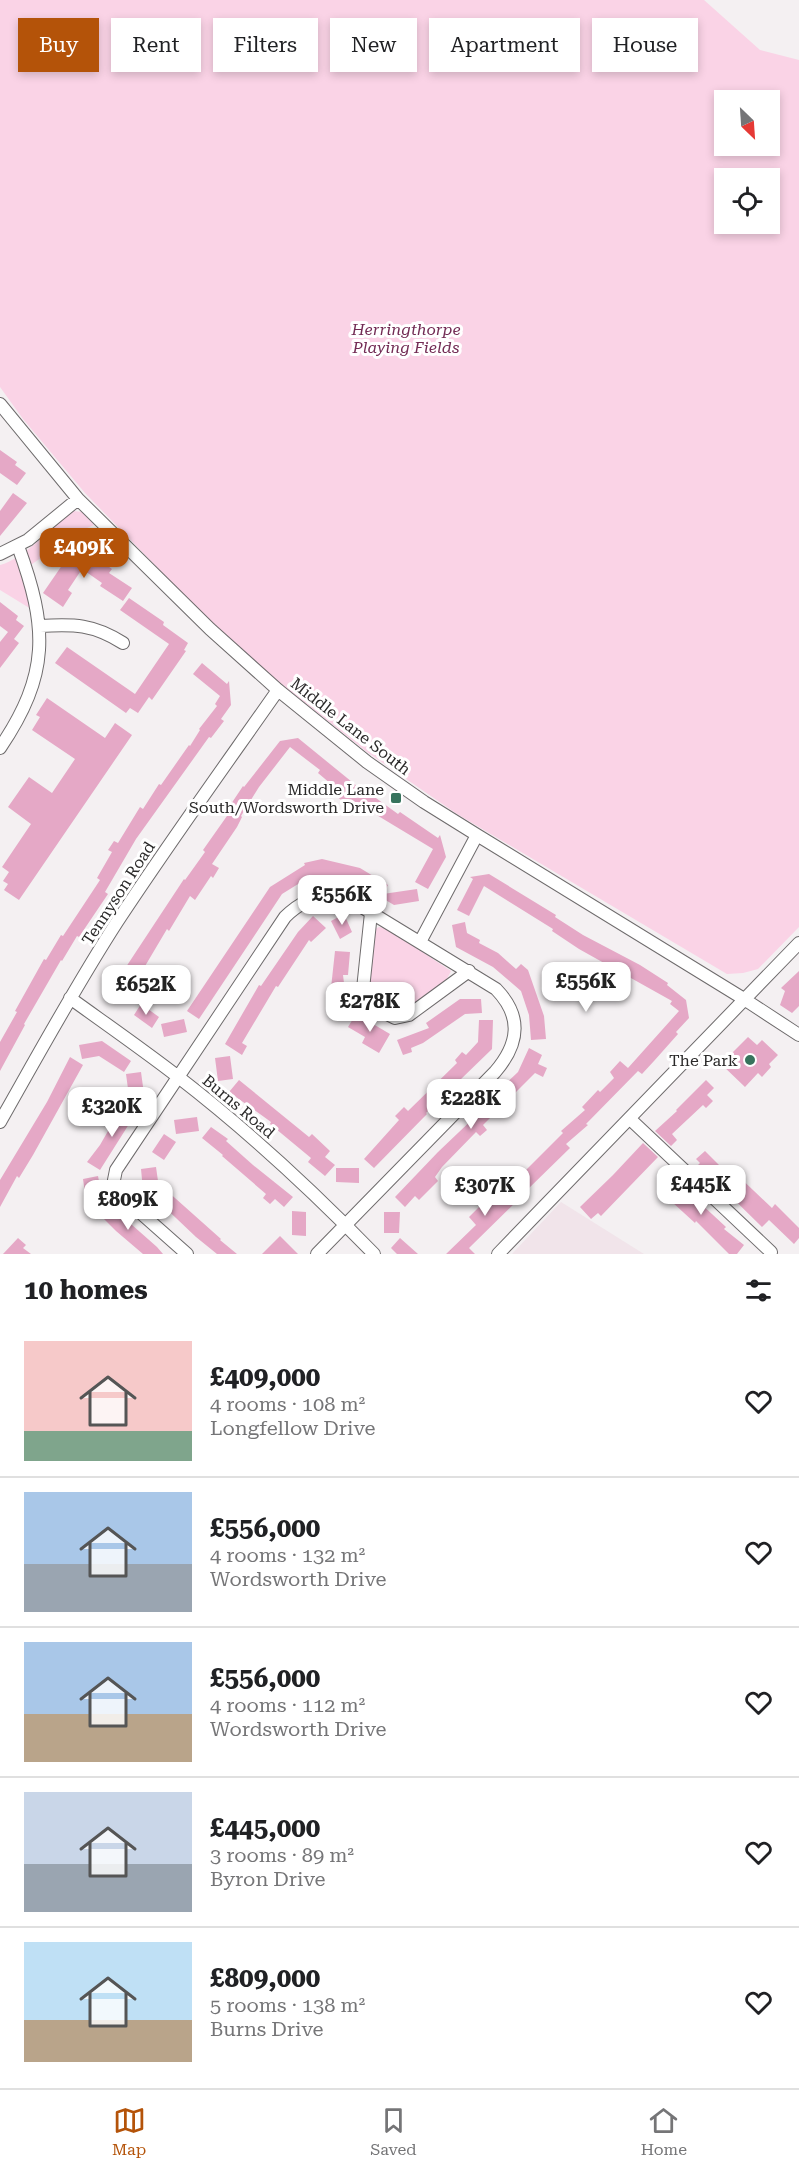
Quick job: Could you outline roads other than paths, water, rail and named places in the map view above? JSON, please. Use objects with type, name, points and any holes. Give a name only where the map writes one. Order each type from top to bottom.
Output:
[{"type":"street","name":"Middle Lane South","points":[[0,404],[78,499],[204,622],[278,690],[367,762],[477,836],[797,1031]]},
{"type":"street","points":[[0,554],[18,546],[40,531],[78,499]]},
{"type":"street","points":[[0,748],[23,711],[32,689],[38,663],[40,626],[33,587],[18,546]]},
{"type":"street","points":[[40,626],[91,627],[123,643]]},
{"type":"street","name":"Tennyson Road","points":[[0,1122],[70,998],[170,843],[278,690]]},
{"type":"street","points":[[420,942],[477,836]]},
{"type":"street","points":[[187,1254],[116,1191],[114,1180],[116,1170],[285,917],[305,901],[328,896],[352,901],[496,989],[511,1008],[515,1019],[515,1030],[510,1051],[495,1072],[317,1254]]},
{"type":"street","points":[[371,913],[363,989],[369,1002],[381,1011],[395,1018],[409,1015],[468,971]]},
{"type":"street","points":[[498,1254],[799,943]]},
{"type":"street","name":"Burns Road","points":[[70,998],[178,1077],[246,1133],[346,1225],[374,1254]]},
{"type":"street","points":[[630,1119],[771,1252]]},
{"type":"place","name":"Middle Lane South/Wordsworth Drive","points":[[396,798]]},
{"type":"place","name":"The Park","points":[[750,1060]]},
{"type":"park label","name":"Herringthorpe Playing Fields","points":[[406,338]]}]
